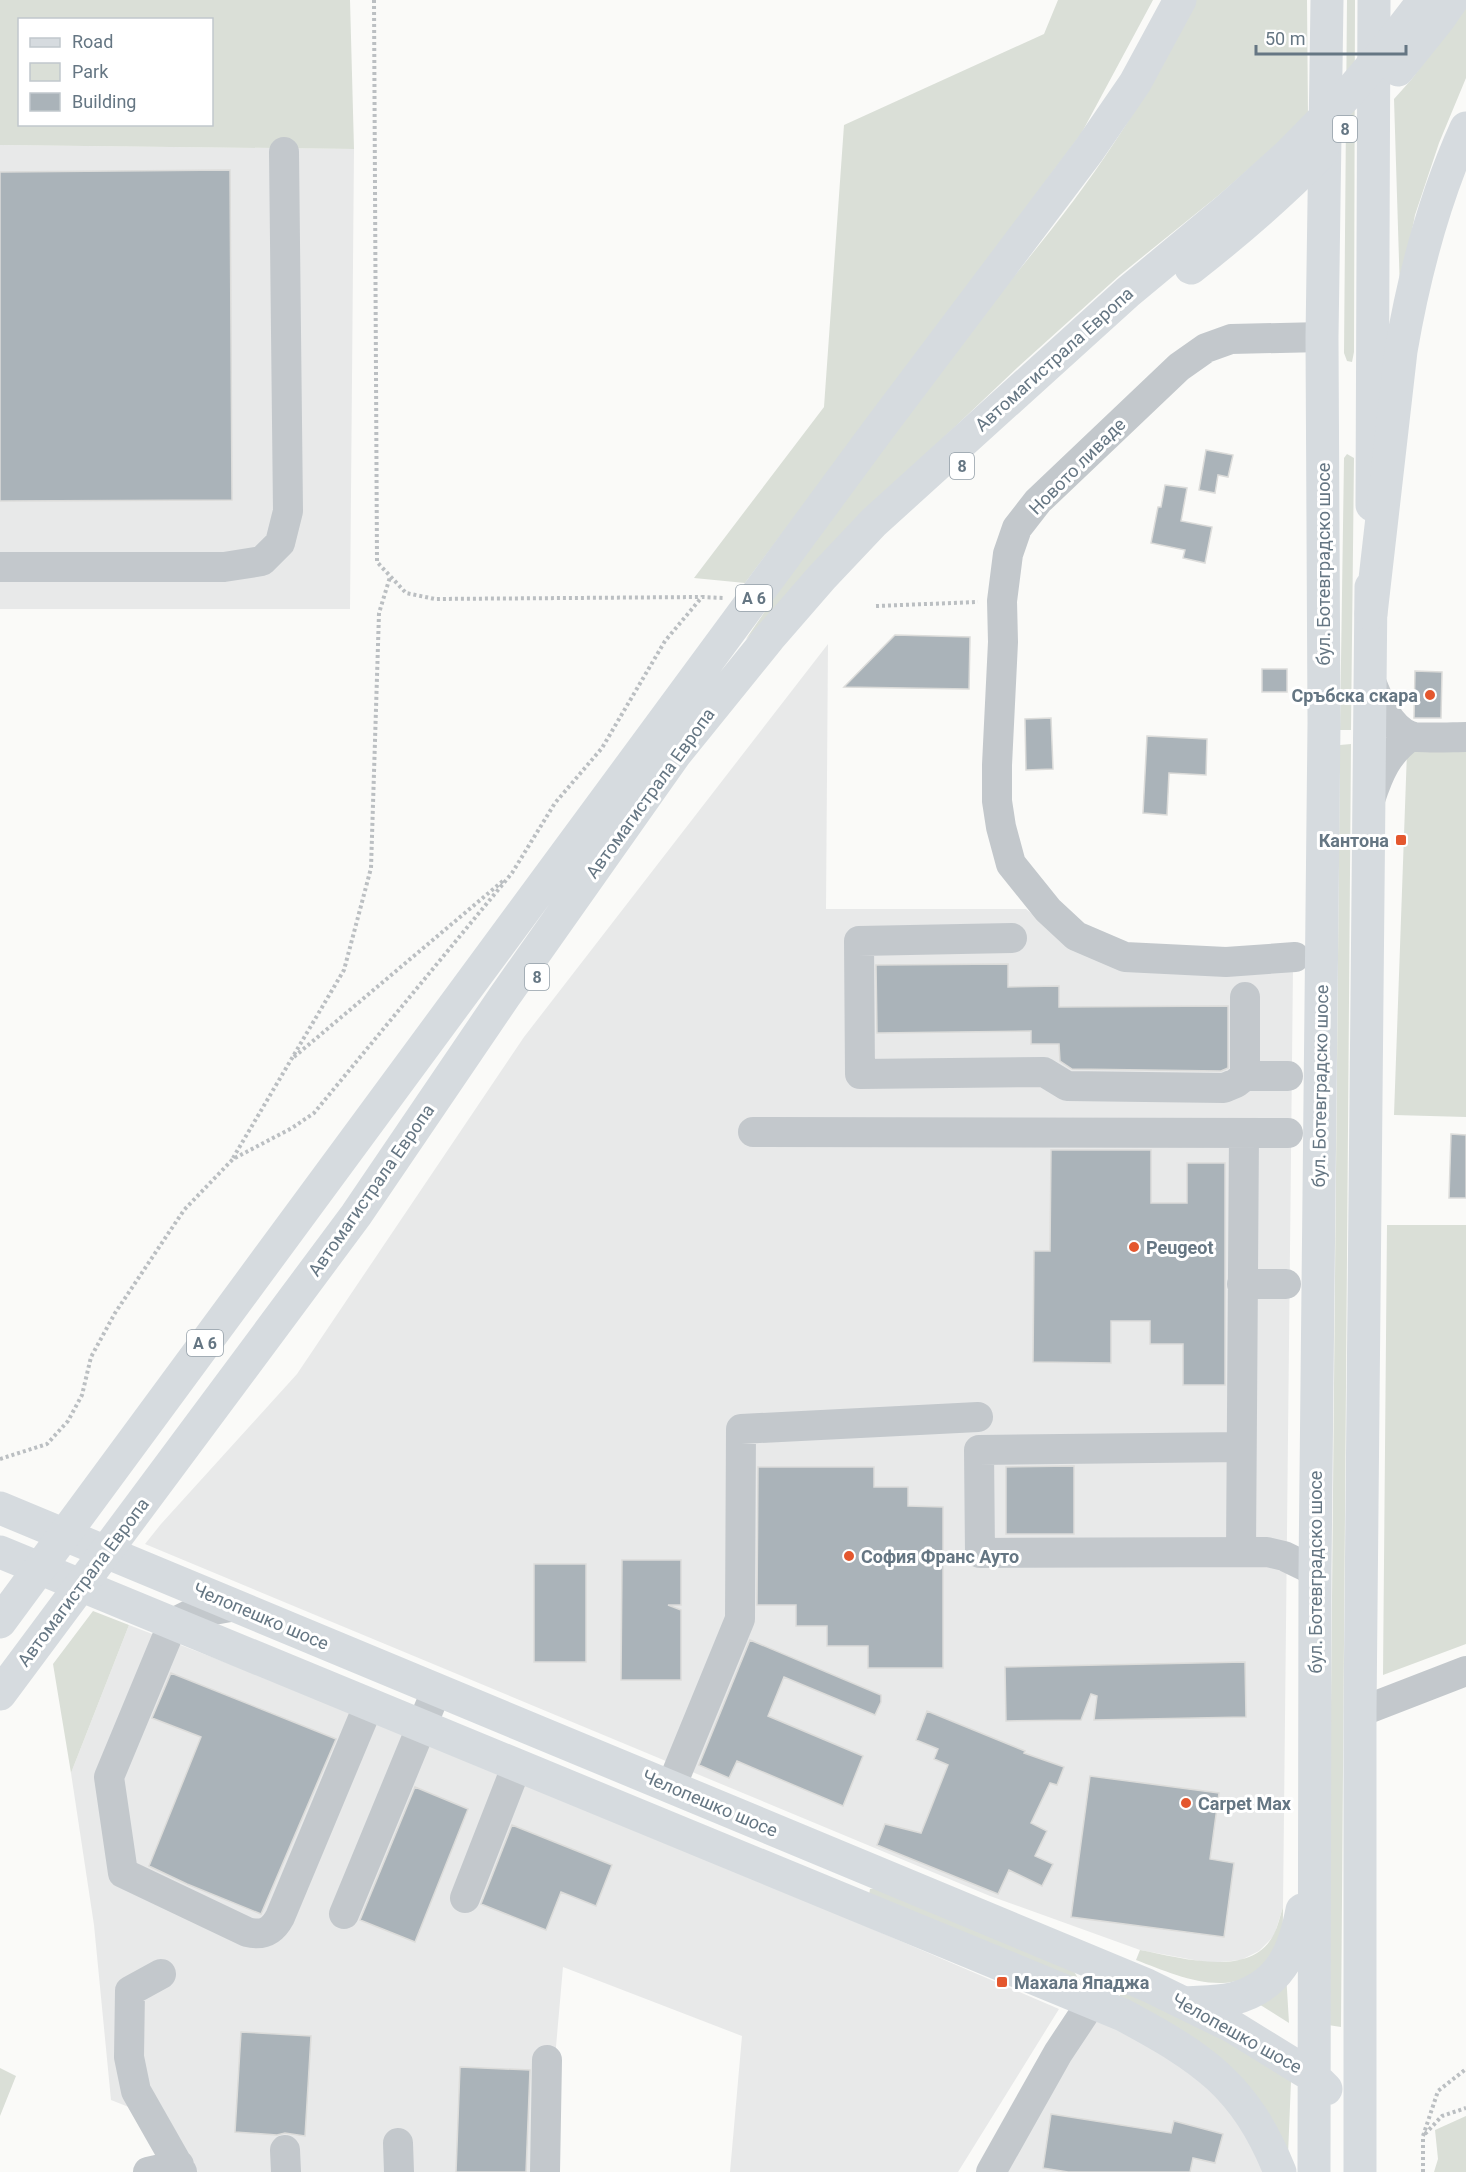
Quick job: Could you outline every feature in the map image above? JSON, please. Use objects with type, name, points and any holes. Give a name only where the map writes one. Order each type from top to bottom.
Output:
[{"type":"main road","name":"Автомагистрала Европа","points":[[2,1619],[952,329],[1089,150],[1135,83],[1180,0]]},
{"type":"main road","name":"бул. Ботевградско шосе","points":[[1314,2172],[1315,1571],[1324,730],[1322,337],[1327,0]]},
{"type":"main road","points":[[1360,2170],[1360,1712],[1371,614],[1374,0]]},
{"type":"main road","name":"8","points":[[356,1215],[484,1048],[716,736],[786,648],[856,571],[968,460],[1152,298],[1234,219],[1281,193],[1355,119],[1434,6]]},
{"type":"main road","points":[[1371,614],[1401,351],[1408,312],[1420,256],[1466,128]]},
{"type":"main road","name":"Автомагистрала Европа","points":[[0,1694],[356,1215]]},
{"type":"main road","name":"Челопешко шосе","points":[[0,1508],[1113,1970],[1186,2003],[1233,2027],[1314,2077],[1330,2094],[1346,2120],[1360,2170]]},
{"type":"main road","name":"Челопешко шосе","points":[[0,1552],[1092,2001],[1156,2033],[1189,2053],[1219,2076],[1253,2115],[1280,2172]]},
{"type":"main road","points":[[1186,2003],[1231,1999],[1251,1993],[1267,1983],[1282,1968],[1292,1949],[1299,1927],[1314,1852]]},
{"type":"street","points":[[0,567],[224,567],[262,561],[280,543],[288,511],[284,152]]},
{"type":"street","name":"Новото ливаде","points":[[1295,957],[1226,962],[1125,957],[1076,936],[1048,910],[1011,864],[997,805],[1002,601],[1008,554],[1017,528],[1038,501],[1179,367],[1206,348],[1231,339],[1322,337]]},
{"type":"street","points":[[1370,680],[1383,709],[1398,728],[1411,736],[1466,737]]},
{"type":"street","points":[[1369,803],[1379,773],[1396,747],[1411,736]]},
{"type":"street","points":[[1012,938],[859,941],[860,1074],[1044,1072],[1067,1086],[1224,1088],[1245,1076],[1288,1076]]},
{"type":"street","points":[[1245,997],[1245,1076]]},
{"type":"street","points":[[753,1132],[1288,1133]]},
{"type":"street","points":[[1241,1552],[1244,1133]]},
{"type":"street","points":[[1242,1284],[1286,1284]]},
{"type":"street","points":[[672,1787],[740,1619],[741,1429],[978,1417]]},
{"type":"street","points":[[1241,1447],[978,1450],[980,1553],[1267,1552],[1284,1556],[1315,1571]]},
{"type":"street","points":[[236,1606],[191,1614],[173,1623],[110,1777],[123,1873],[247,1932],[257,1935],[266,1933],[274,1927],[280,1917],[369,1704]]},
{"type":"street","points":[[1360,1712],[1466,1671]]},
{"type":"street","points":[[344,1914],[437,1689]]},
{"type":"street","points":[[465,1898],[518,1765]]},
{"type":"street","points":[[991,2172],[1058,2053],[1113,1970]]},
{"type":"street","points":[[148,2172],[180,2169],[136,2091],[129,2056],[130,1991],[161,1974]]},
{"type":"street","points":[[545,2172],[547,2060]]},
{"type":"street","points":[[398,2143],[399,2172]]},
{"type":"path","points":[[374,0],[377,562],[406,593],[435,599],[734,598]]},
{"type":"path","points":[[0,1459],[47,1444],[68,1421],[82,1395],[91,1357],[114,1313],[184,1210],[233,1159],[344,970],[371,868],[379,613],[391,576]]},
{"type":"path","points":[[233,1159],[292,1128],[314,1113],[512,873],[555,803],[602,748],[665,641],[702,597]]},
{"type":"path","points":[[876,606],[1002,601]]},
{"type":"path","points":[[291,1060],[512,873]]},
{"type":"path","points":[[1423,2172],[1423,2136],[1438,2091],[1466,2069]]},
{"type":"path","points":[[1423,2136],[1442,2116],[1466,2108]]},
{"type":"shaded area","points":[[0,145],[354,149],[350,609],[0,609]]},
{"type":"shaded area","points":[[828,644],[826,909],[1026,909],[1043,922],[1050,932],[1293,968],[1283,1907],[1274,1936],[1259,1951],[1241,1960],[1210,1963],[1140,1950],[990,1896],[145,1544],[297,1374],[524,1037]]},
{"type":"shaded area","points":[[129,1625],[488,1764],[1059,2009],[958,2172],[730,2172],[742,2036],[563,1967],[545,2172],[194,2172],[164,2121],[111,2100],[94,1925],[71,1773]]},
{"type":"shaded area","points":[[1092,2001],[1189,2053],[1271,2172],[991,2172]]},
{"type":"green space","points":[[0,0],[350,0],[354,149],[0,145]]},
{"type":"green space","points":[[1058,0],[1153,0],[1081,134],[745,583],[694,578],[824,407],[844,125],[1044,34]]},
{"type":"green space","points":[[1194,0],[1307,0],[1308,117],[1219,195],[1120,275],[1018,367],[883,495],[777,611],[746,639],[904,417],[1096,169],[1147,91]]},
{"type":"green space","points":[[1347,0],[1355,0],[1354,352],[1352,362],[1347,361],[1344,353]]},
{"type":"green space","points":[[1466,6],[1466,78],[1439,143],[1415,215],[1400,292],[1394,99],[1411,80]]},
{"type":"green space","points":[[1347,454],[1354,458],[1351,730],[1340,730],[1344,458]]},
{"type":"green space","points":[[1351,744],[1341,2027],[1328,2025],[1340,745]]},
{"type":"green space","points":[[1466,750],[1466,1117],[1394,1115],[1407,751]]},
{"type":"green space","points":[[1387,1225],[1466,1225],[1466,1644],[1383,1675]]},
{"type":"green space","points":[[93,1611],[129,1625],[71,1773],[53,1664]]},
{"type":"green space","points":[[879,1888],[1072,1968],[1079,1980],[869,1895],[870,1889]]},
{"type":"green space","points":[[1283,1907],[1280,1940],[1257,1970],[1242,1979],[1225,1983],[1189,1979],[1136,1960],[1140,1950],[1213,1962],[1249,1957],[1263,1948],[1274,1934]]},
{"type":"green space","points":[[1286,1973],[1289,2023],[1254,2001]]},
{"type":"green space","points":[[1124,1989],[1184,2015],[1291,2081],[1288,2155],[1117,2000]]},
{"type":"green space","points":[[0,2068],[16,2076],[0,2116]]},
{"type":"green space","points":[[1466,2116],[1466,2172],[1434,2172],[1438,2159],[1435,2130]]},
{"type":"building","points":[[230,170],[232,500],[0,501],[0,172]]},
{"type":"building","points":[[1206,450],[1233,455],[1228,477],[1218,475],[1215,493],[1199,490]]},
{"type":"building","points":[[1165,485],[1187,488],[1181,521],[1212,527],[1205,563],[1183,558],[1185,550],[1151,543]]},
{"type":"building","points":[[895,635],[970,637],[969,689],[844,687]]},
{"type":"building","points":[[1262,669],[1287,669],[1287,692],[1262,692]]},
{"type":"building","points":[[1415,671],[1442,672],[1441,718],[1414,718]]},
{"type":"building","points":[[1051,718],[1053,769],[1026,770],[1025,719]]},
{"type":"building","points":[[1147,736],[1207,739],[1206,775],[1169,773],[1167,815],[1143,813]]},
{"type":"building","points":[[1008,964],[1008,987],[1059,986],[1059,1007],[1228,1006],[1228,1068],[1221,1071],[1072,1069],[1060,1061],[1059,1044],[1031,1044],[1031,1031],[877,1033],[876,965]]},
{"type":"building","points":[[1451,1134],[1466,1135],[1466,1198],[1449,1198]]},
{"type":"building","points":[[1051,1150],[1151,1150],[1151,1203],[1187,1203],[1187,1163],[1225,1163],[1225,1385],[1183,1385],[1183,1344],[1150,1344],[1150,1321],[1111,1321],[1111,1363],[1033,1362],[1034,1251],[1050,1251]]},
{"type":"building","points":[[1074,1466],[1074,1534],[1006,1534],[1006,1467]]},
{"type":"building","name":"София Франс Ауто","points":[[758,1467],[874,1467],[874,1487],[908,1487],[908,1506],[943,1507],[943,1668],[868,1668],[868,1646],[827,1646],[827,1626],[796,1626],[796,1605],[757,1605]]},
{"type":"building","points":[[622,1560],[681,1560],[681,1605],[668,1605],[681,1610],[681,1680],[621,1680]]},
{"type":"building","points":[[534,1564],[586,1564],[586,1662],[534,1662]]},
{"type":"building","points":[[750,1640],[881,1695],[881,1702],[875,1715],[784,1677],[768,1716],[863,1756],[843,1806],[737,1761],[729,1778],[699,1765]]},
{"type":"building","points":[[1245,1662],[1246,1717],[1094,1720],[1097,1696],[1091,1694],[1081,1720],[1006,1721],[1005,1667]]},
{"type":"building","points":[[171,1673],[336,1739],[261,1914],[149,1866],[201,1737],[152,1718]]},
{"type":"building","points":[[927,1711],[1025,1751],[1024,1753],[1064,1767],[1057,1785],[1050,1783],[1031,1823],[1047,1831],[1035,1856],[1053,1864],[1042,1886],[1009,1870],[998,1894],[877,1845],[885,1824],[921,1833],[948,1765],[934,1759],[938,1749],[916,1740]]},
{"type":"building","points":[[1090,1776],[1219,1793],[1210,1859],[1234,1863],[1224,1937],[1071,1917]]},
{"type":"building","points":[[415,1787],[468,1809],[415,1942],[360,1920]]},
{"type":"building","points":[[512,1825],[612,1865],[596,1906],[561,1892],[546,1930],[481,1904]]},
{"type":"building","points":[[241,2032],[311,2036],[305,2136],[285,2133],[277,2135],[235,2132]]},
{"type":"building","points":[[460,2067],[530,2070],[526,2172],[456,2172]]},
{"type":"building","points":[[1051,2114],[1171,2133],[1174,2121],[1223,2134],[1215,2163],[1193,2158],[1190,2172],[1068,2172],[1043,2168]]},
{"type":"place","name":"Сръбска скара","points":[[1430,695]]},
{"type":"place","name":"Кантона","points":[[1401,840]]},
{"type":"place","name":"Peugeot","points":[[1134,1247]]},
{"type":"place","name":"София Франс Ауто","points":[[849,1556]]},
{"type":"place","name":"Carpet Max","points":[[1186,1803]]},
{"type":"place","name":"Махала Япаджа","points":[[1002,1982]]}]
